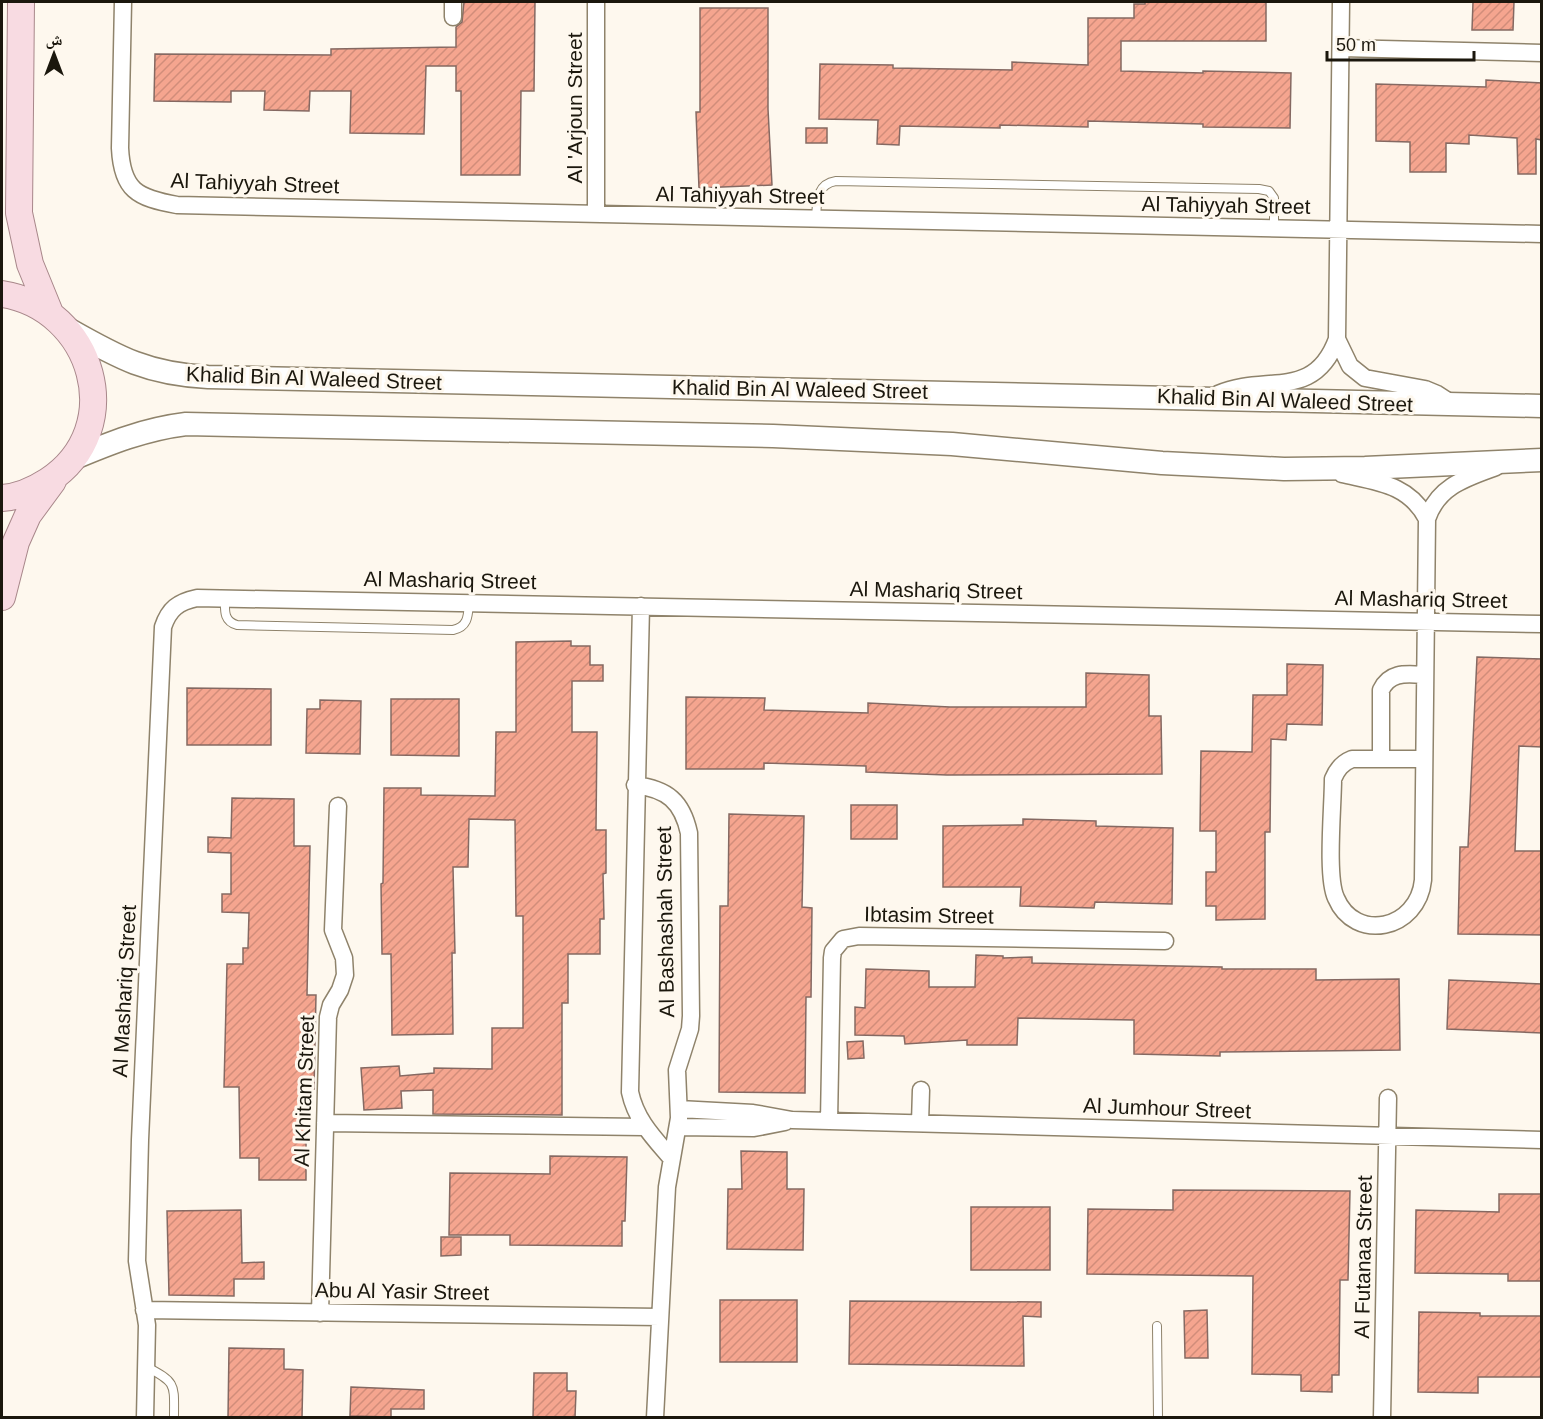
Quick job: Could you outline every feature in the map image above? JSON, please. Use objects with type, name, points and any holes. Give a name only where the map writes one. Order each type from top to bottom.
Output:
[{"type":"main road","points":[[2,597],[16,542],[28,515],[84,439],[91,417],[93,393],[90,370],[81,348],[59,321],[30,264],[19,213],[21,2]]},
{"type":"main road","points":[[2,294],[28,301],[59,321]]},
{"type":"main road","points":[[2,498],[35,489],[64,467]]},
{"type":"street","name":"Al Tahiyyah Street","points":[[123,2],[121,159],[126,181],[133,191],[159,202],[192,206],[1542,234]]},
{"type":"street","name":"Al 'Arjoun Street","points":[[596,2],[596,214]]},
{"type":"street","points":[[1209,398],[1225,391],[1290,382],[1313,374],[1329,358],[1337,339],[1341,2]]},
{"type":"street","points":[[1341,48],[1542,53]]},
{"type":"street","name":"Khalid Bin Al Waleed Street","points":[[59,321],[133,363],[165,373],[208,377],[1542,406]]},
{"type":"street","points":[[1337,339],[1350,366],[1365,378],[1425,388],[1454,405]]},
{"type":"street","points":[[64,467],[133,434],[186,424],[794,437],[952,444],[1206,466],[1323,469],[1542,460]]},
{"type":"street","points":[[1424,759],[1360,758],[1346,762],[1335,773],[1333,780],[1333,891],[1343,910],[1362,922],[1383,925],[1404,917],[1418,901],[1422,890],[1424,759],[1425,675],[1426,622],[1427,519],[1436,500],[1450,487],[1510,461]]},
{"type":"street","points":[[1323,469],[1403,491],[1417,503],[1427,519]]},
{"type":"street","name":"Al Mashariq Street","points":[[145,1418],[147,1325],[138,1276],[138,1239],[163,627],[166,616],[173,607],[183,601],[197,598],[225,598],[1542,624]]},
{"type":"street","name":"Al Bashashah Street","points":[[640,606],[630,1092],[636,1114],[644,1127],[671,1158]]},
{"type":"street","points":[[1381,758],[1384,684],[1400,674],[1425,675]]},
{"type":"street","name":"Al Bashashah Street","points":[[635,785],[652,787],[664,792],[674,800],[681,808],[689,833],[691,1016],[690,1029],[677,1070],[678,1127],[667,1187],[655,1418]]},
{"type":"street","name":"Al Khitam Street","points":[[320,1313],[329,1011],[345,975],[344,958],[333,930],[338,806]]},
{"type":"street","name":"Ibtasim Street","points":[[829,1122],[832,958],[833,951],[843,939],[859,936],[1165,941]]},
{"type":"street","points":[[920,1123],[921,1090]]},
{"type":"street","name":"Al Futanaa Street","points":[[1382,1418],[1388,1098]]},
{"type":"street","name":"Al Jumhour Street","points":[[679,1109],[753,1113],[792,1120],[829,1122],[1542,1140]]},
{"type":"street","name":"Al Jumhour Street","points":[[678,1127],[754,1128],[792,1120]]},
{"type":"street","points":[[325,1123],[644,1127]]},
{"type":"street","name":"Abu Al Yasir Street","points":[[144,1310],[660,1317]]},
{"type":"lane","points":[[816,219],[819,191],[827,184],[836,181],[1247,188],[1265,189],[1272,194],[1274,228]]},
{"type":"lane","points":[[225,598],[225,616],[232,624],[237,625],[442,630],[453,630],[463,626],[468,618],[469,603]]},
{"type":"lane","points":[[1157,1326],[1158,1418]]},
{"type":"lane","points":[[147,1367],[168,1378],[174,1390],[174,1418]]},
{"type":"building","points":[[464,2],[535,2],[534,91],[521,91],[520,175],[461,175],[461,91],[456,91],[456,66],[426,66],[424,134],[350,133],[351,91],[310,91],[309,111],[264,110],[265,91],[231,91],[231,102],[154,101],[155,54],[331,55],[331,49],[456,47],[456,27],[462,22]]},
{"type":"building","points":[[1145,2],[1266,2],[1266,41],[1121,41],[1121,71],[1291,73],[1290,128],[1203,127],[1203,124],[1088,121],[1088,127],[900,126],[899,145],[877,144],[878,120],[819,119],[820,64],[1012,70],[1012,62],[1088,65],[1088,18],[1134,18],[1134,4],[1145,4]]},
{"type":"building","points":[[1473,2],[1514,2],[1513,30],[1472,30]]},
{"type":"building","points":[[700,8],[768,8],[768,109],[772,185],[699,188],[696,112],[700,112]]},
{"type":"building","points":[[1486,80],[1542,83],[1542,140],[1536,139],[1536,174],[1518,174],[1517,138],[1469,135],[1469,144],[1446,143],[1446,172],[1410,172],[1410,142],[1376,141],[1376,84],[1486,87]]},
{"type":"building","points":[[806,128],[827,128],[827,143],[806,143]]},
{"type":"building","points":[[571,641],[571,646],[590,646],[590,665],[603,665],[603,681],[572,681],[572,732],[597,732],[596,830],[606,830],[606,873],[603,874],[604,919],[600,919],[600,954],[568,954],[568,1003],[562,1003],[562,1115],[433,1114],[433,1090],[401,1091],[402,1108],[364,1110],[361,1068],[399,1066],[400,1076],[434,1073],[434,1068],[492,1069],[492,1028],[523,1028],[523,916],[516,916],[515,820],[469,819],[468,867],[453,867],[455,953],[452,953],[453,1034],[392,1035],[391,954],[382,954],[381,884],[383,883],[384,788],[421,788],[421,795],[495,796],[496,732],[516,732],[516,642]]},
{"type":"building","points":[[1477,657],[1542,659],[1542,747],[1519,746],[1515,851],[1542,851],[1542,935],[1458,934],[1460,847],[1468,847]]},
{"type":"building","points":[[1287,664],[1323,665],[1322,725],[1287,724],[1286,740],[1271,739],[1270,832],[1265,832],[1265,919],[1216,920],[1216,906],[1206,906],[1206,872],[1216,872],[1216,831],[1200,831],[1201,751],[1252,752],[1253,695],[1287,695]]},
{"type":"building","points":[[1086,673],[1149,675],[1149,716],[1161,716],[1162,774],[947,775],[866,772],[866,766],[764,763],[764,769],[686,769],[686,697],[765,698],[764,710],[868,713],[868,703],[950,707],[1086,707]]},
{"type":"building","points":[[187,688],[271,689],[271,745],[187,745]]},
{"type":"building","points":[[391,699],[459,699],[459,756],[391,755]]},
{"type":"building","points":[[320,700],[361,701],[360,754],[306,753],[307,709],[320,709]]},
{"type":"building","points":[[232,798],[294,799],[294,846],[310,846],[307,995],[316,995],[314,1089],[306,1089],[306,1180],[259,1180],[259,1158],[240,1158],[239,1087],[224,1087],[227,964],[243,964],[243,948],[248,948],[249,913],[222,912],[222,894],[231,894],[231,853],[208,852],[208,837],[231,838]]},
{"type":"building","points":[[851,805],[897,805],[897,839],[851,839]]},
{"type":"building","points":[[729,814],[804,816],[802,907],[812,908],[811,997],[806,997],[805,1093],[719,1092],[720,906],[728,906]]},
{"type":"building","points":[[1023,819],[1096,821],[1096,826],[1173,828],[1172,904],[1095,902],[1094,908],[1020,906],[1021,887],[943,887],[943,826],[1023,825]]},
{"type":"building","points":[[976,955],[1003,956],[1003,958],[1032,957],[1032,963],[1222,967],[1222,969],[1316,969],[1316,980],[1399,979],[1400,1050],[1220,1052],[1220,1056],[1134,1054],[1134,1020],[1018,1018],[1017,1045],[967,1045],[967,1040],[905,1044],[904,1036],[855,1035],[855,1007],[865,1008],[866,969],[929,971],[929,987],[975,987]]},
{"type":"building","points":[[1449,980],[1542,984],[1542,1033],[1447,1029]]},
{"type":"building","points":[[863,1041],[864,1058],[848,1059],[847,1042]]},
{"type":"building","points":[[741,1151],[787,1152],[787,1189],[804,1189],[803,1250],[727,1249],[728,1189],[742,1189]]},
{"type":"building","points":[[550,1156],[627,1157],[622,1246],[510,1245],[510,1235],[449,1235],[450,1173],[550,1174]]},
{"type":"building","points":[[1173,1190],[1350,1191],[1348,1280],[1340,1280],[1339,1375],[1332,1375],[1332,1392],[1301,1391],[1301,1375],[1252,1374],[1253,1276],[1087,1274],[1088,1209],[1173,1210]]},
{"type":"building","points":[[1499,1194],[1542,1194],[1542,1281],[1508,1281],[1508,1274],[1415,1273],[1416,1210],[1499,1212]]},
{"type":"building","points":[[971,1207],[1050,1207],[1050,1270],[971,1270]]},
{"type":"building","points":[[241,1210],[242,1263],[264,1262],[264,1279],[234,1279],[234,1296],[169,1295],[167,1211]]},
{"type":"building","points":[[441,1237],[461,1237],[461,1255],[441,1256]]},
{"type":"building","points":[[720,1300],[797,1300],[797,1362],[720,1362]]},
{"type":"building","points":[[850,1301],[1041,1302],[1041,1317],[1023,1316],[1024,1366],[849,1364]]},
{"type":"building","points":[[1207,1310],[1208,1358],[1185,1358],[1184,1311]]},
{"type":"building","points":[[1419,1312],[1480,1313],[1480,1316],[1542,1316],[1542,1377],[1478,1377],[1478,1393],[1418,1392]]},
{"type":"building","points":[[229,1348],[284,1349],[284,1369],[303,1370],[302,1418],[228,1418]]},
{"type":"building","points":[[534,1373],[567,1373],[567,1391],[576,1391],[575,1418],[533,1418]]},
{"type":"building","points":[[351,1387],[424,1390],[424,1409],[391,1409],[391,1417],[350,1416]]}]
